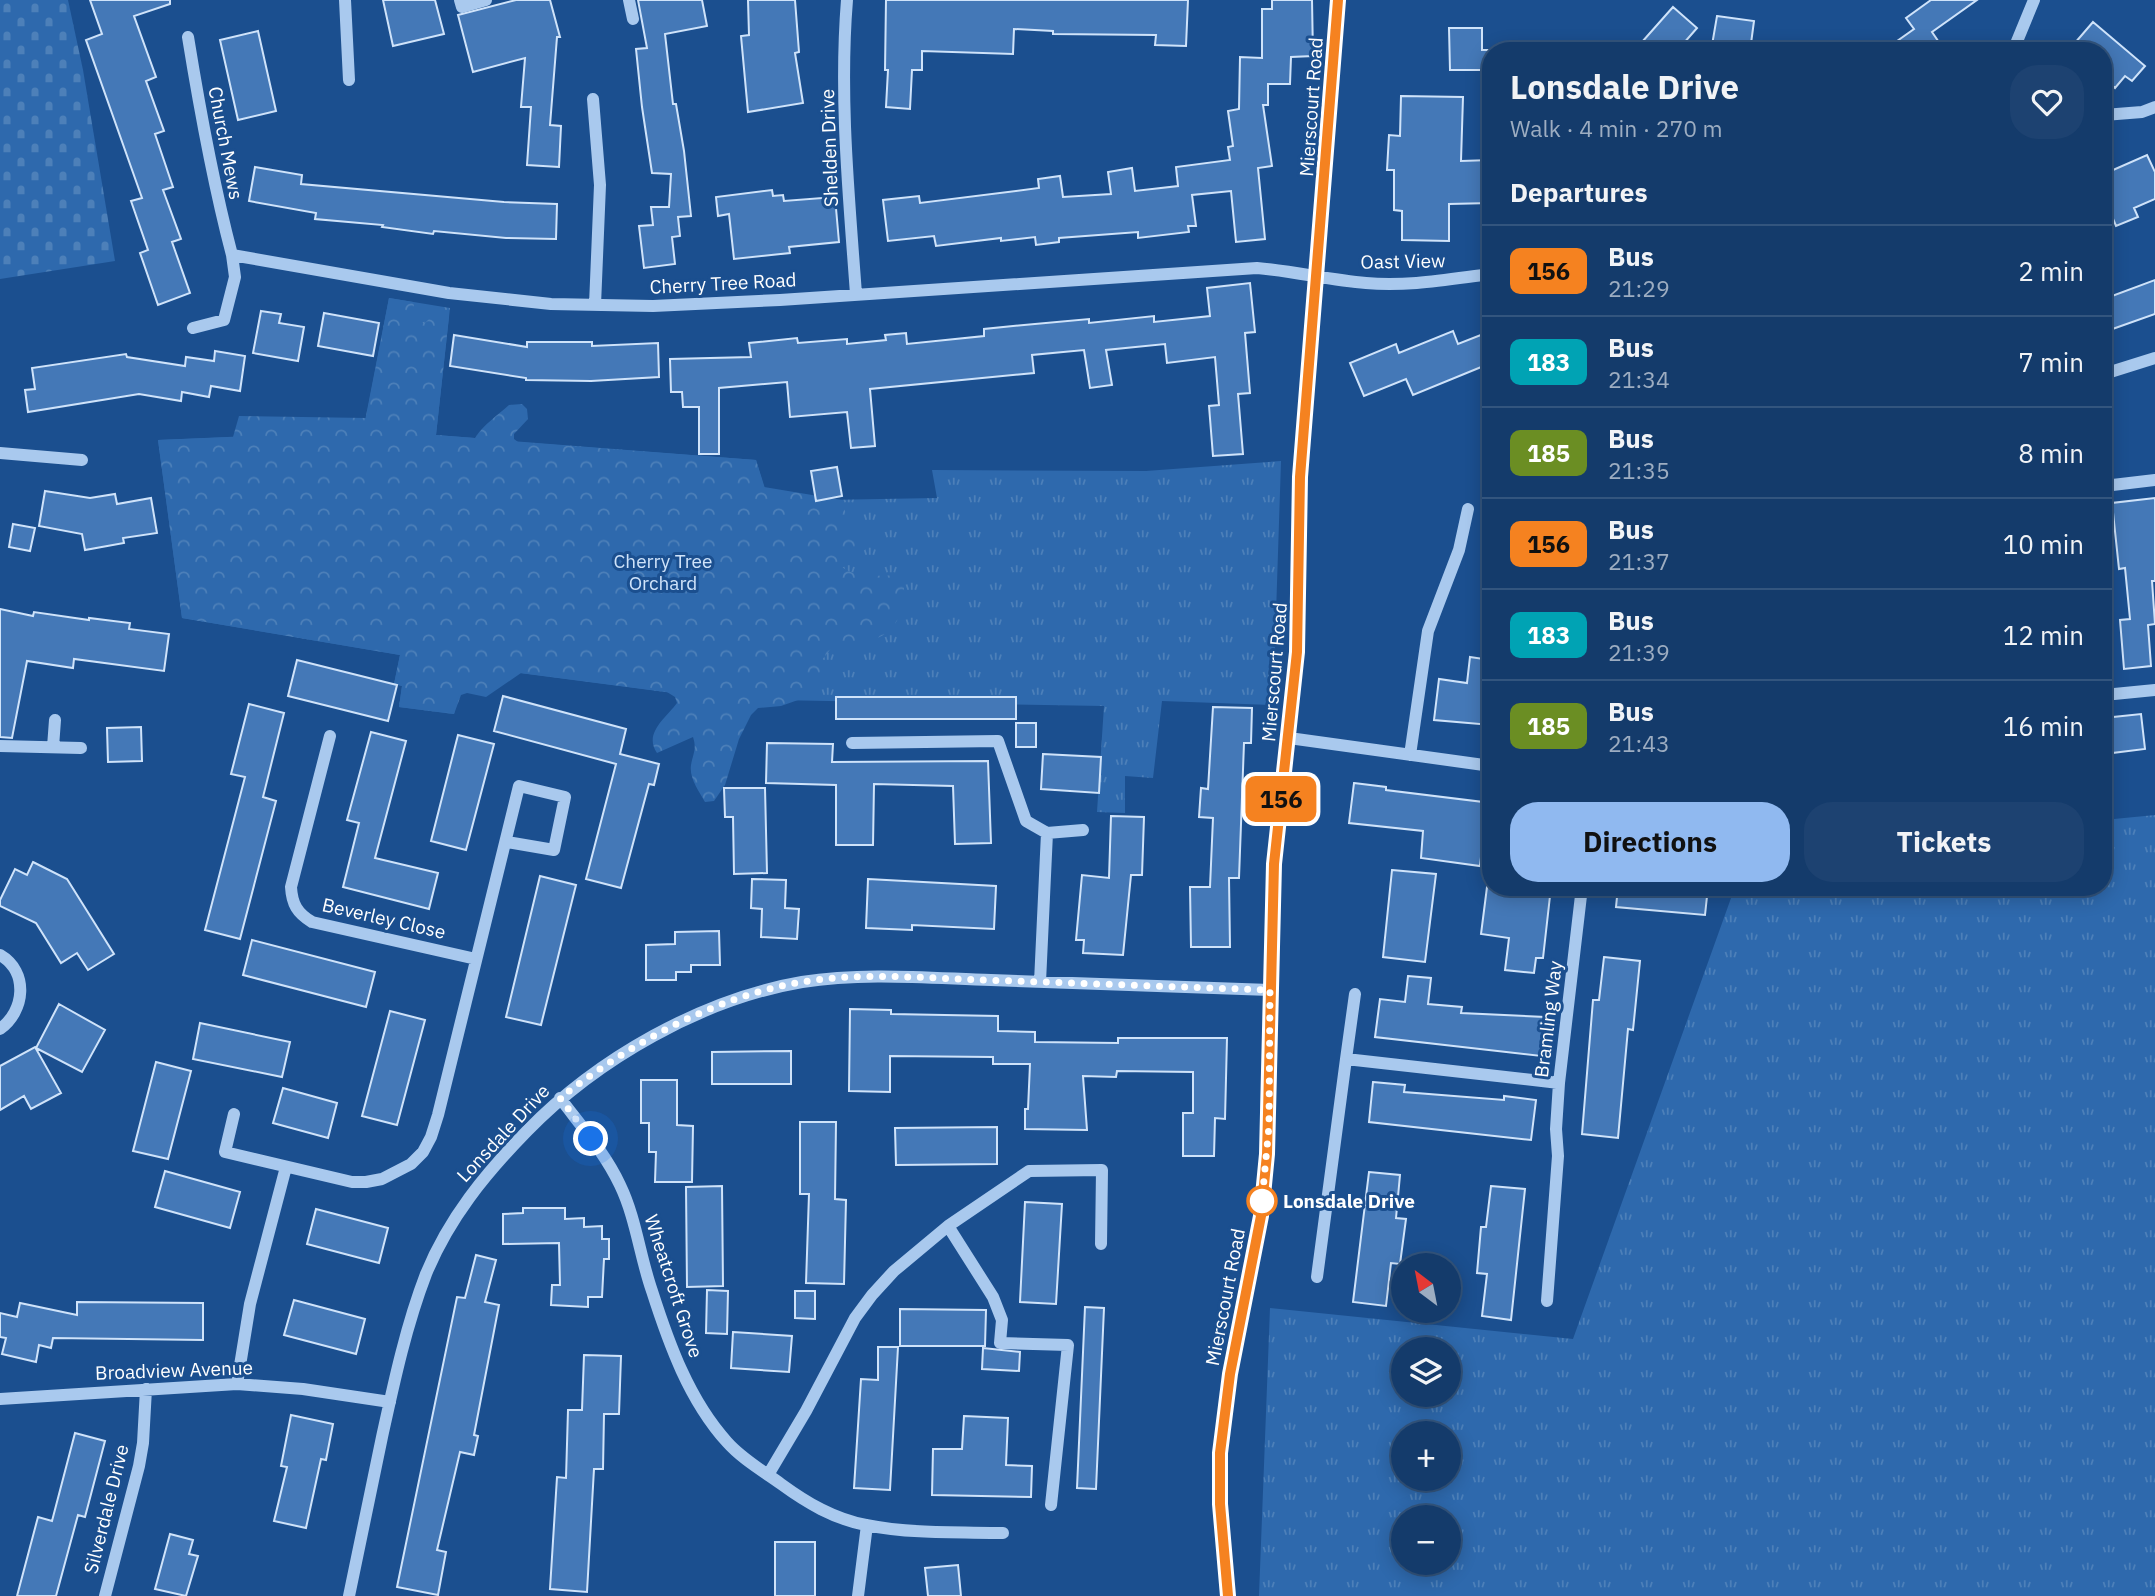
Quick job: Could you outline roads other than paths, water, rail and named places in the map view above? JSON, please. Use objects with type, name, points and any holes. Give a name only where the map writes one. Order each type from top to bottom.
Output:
[{"type":"street","points":[[345,0],[349,79]]},
{"type":"street","points":[[460,0],[462,7],[485,0]]},
{"type":"street","points":[[629,0],[633,19]]},
{"type":"street","name":"Shelden Drive","points":[[847,0],[846,118],[856,294]]},
{"type":"street","name":"Mierscourt Road","points":[[1228,1596],[1220,1504],[1220,1453],[1230,1374],[1261,1216],[1269,1126],[1274,864],[1298,638],[1300,477],[1338,0]]},
{"type":"street","points":[[2017,42],[2034,0]]},
{"type":"street","name":"Church Mews","points":[[188,37],[207,152],[232,255]]},
{"type":"street","points":[[593,99],[600,185],[595,305]]},
{"type":"street","points":[[2112,116],[2141,112],[2155,107]]},
{"type":"street","points":[[192,328],[224,320],[235,277],[232,255]]},
{"type":"street","name":"Cherry Tree Road","points":[[232,255],[449,293],[551,304],[595,305],[701,304],[1258,268],[1317,276]]},
{"type":"street","name":"Oast View","points":[[1317,276],[1367,283],[1407,283],[1482,275]]},
{"type":"street","points":[[2112,371],[2155,358]]},
{"type":"street","points":[[0,453],[82,460]]},
{"type":"street","points":[[2112,485],[2155,480]]},
{"type":"street","points":[[1410,755],[1428,631],[1460,550],[1468,509]]},
{"type":"street","points":[[2112,694],[2155,690]]},
{"type":"street","points":[[53,747],[55,719]]},
{"type":"street","name":"Beverley Close","points":[[330,736],[291,887],[296,909],[313,922],[476,960]]},
{"type":"street","points":[[1289,738],[1482,765]]},
{"type":"street","points":[[852,743],[998,741],[1026,821],[1048,833],[1083,830]]},
{"type":"street","points":[[0,746],[81,748]]},
{"type":"street","points":[[234,1114],[225,1152],[352,1182],[366,1182],[397,1173],[423,1152],[438,1115],[519,786],[565,797],[554,850],[507,842]]},
{"type":"street","points":[[1040,982],[1048,833]]},
{"type":"street","name":"Bramling Way","points":[[1547,1301],[1558,1156],[1556,1129],[1559,1083],[1581,896]]},
{"type":"street","points":[[0,955],[15,968],[21,997],[16,1011],[0,1029]]},
{"type":"street","name":"Lonsdale Drive","points":[[349,1596],[390,1402],[415,1306],[427,1273],[451,1224],[493,1167],[560,1098],[599,1069],[656,1034],[709,1010],[782,986],[803,982],[889,977],[1270,990]]},
{"type":"street","points":[[1317,1277],[1354,994]]},
{"type":"street","points":[[1346,1059],[1559,1083]]},
{"type":"street","name":"Wheatcroft Grove","points":[[560,1098],[603,1156],[621,1186],[665,1329],[683,1374],[727,1442],[768,1475],[817,1507],[836,1516],[867,1525],[924,1532],[1003,1533]]},
{"type":"street","points":[[237,1384],[250,1304],[285,1167]]},
{"type":"street","points":[[768,1475],[806,1411],[840,1344],[872,1294],[915,1252],[948,1226],[1029,1171],[1102,1170],[1101,1244]]},
{"type":"street","points":[[948,1226],[998,1308],[1002,1320],[1000,1343],[1068,1345],[1051,1505]]},
{"type":"street","name":"Broadview Avenue","points":[[0,1399],[237,1384],[303,1389],[390,1402]]},
{"type":"street","name":"Silverdale Drive","points":[[105,1596],[139,1466],[146,1389]]},
{"type":"street","points":[[859,1596],[867,1525]]},
{"type":"place","name":"Lonsdale Drive","points":[[1262,1201]]},
{"type":"park label","name":"Cherry Tree Orchard","points":[[663,572]]}]
